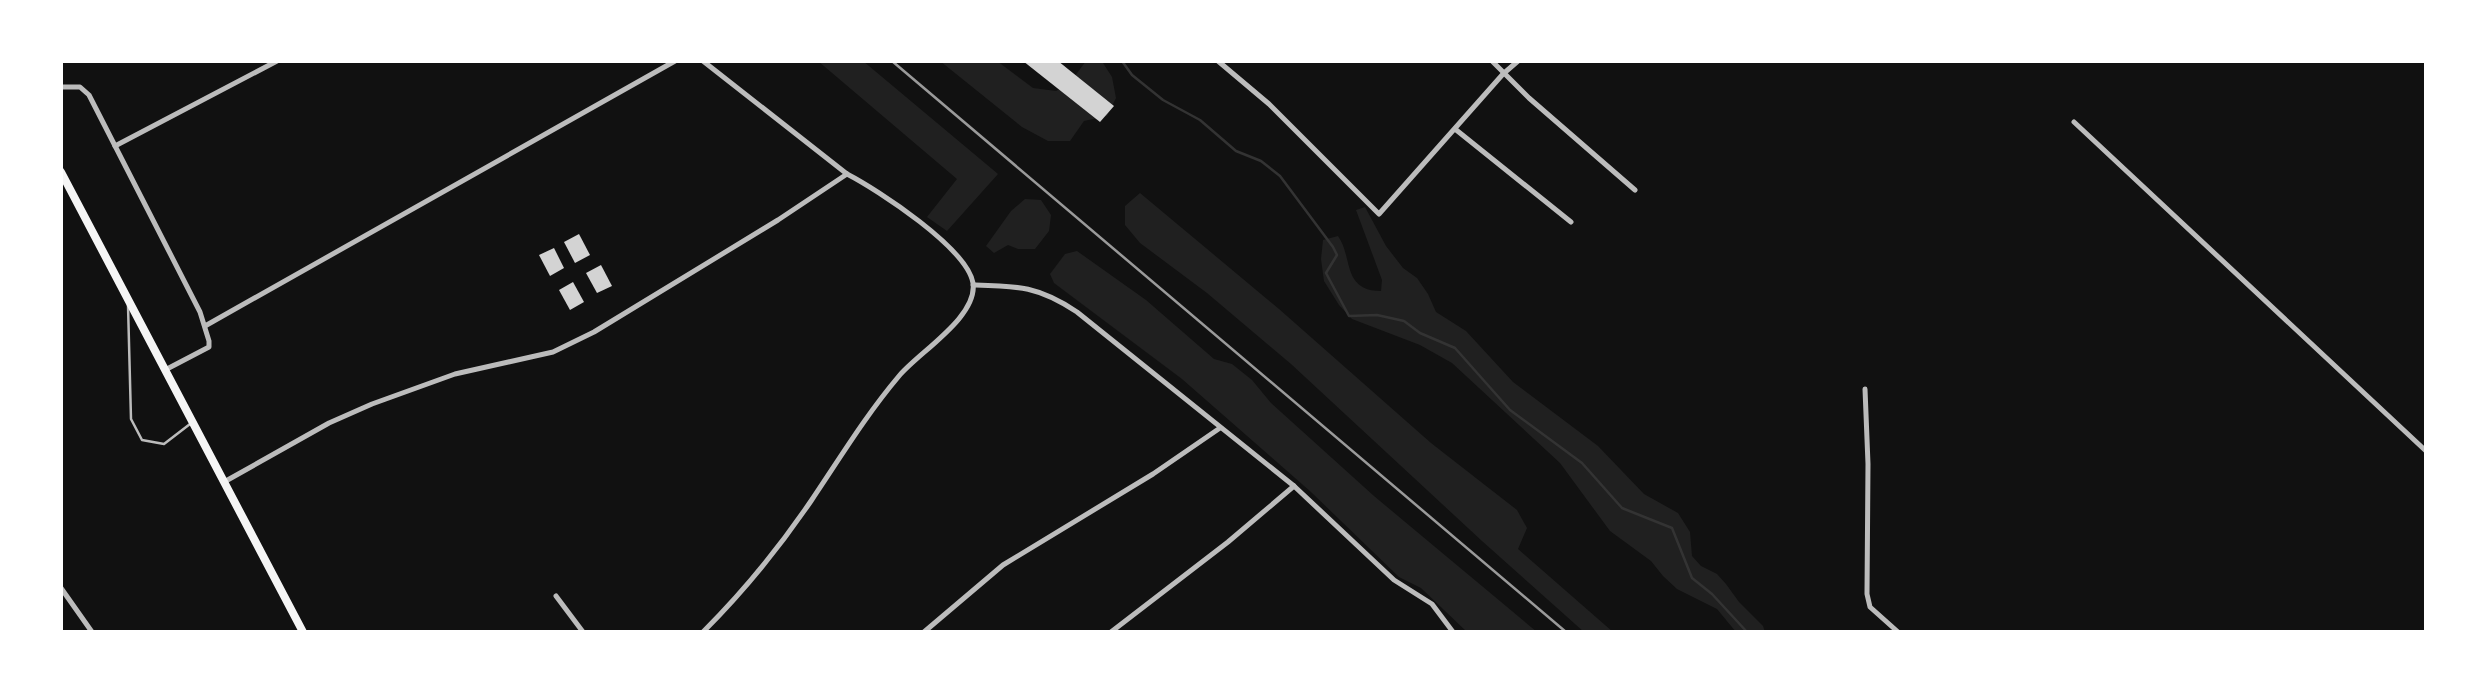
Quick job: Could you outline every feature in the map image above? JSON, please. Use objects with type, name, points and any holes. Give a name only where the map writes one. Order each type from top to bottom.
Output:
[{"type":"main road","points":[[61,172],[303,632]]},
{"type":"street","points":[[115,146],[278,61]]},
{"type":"street","points":[[205,326],[675,61]]},
{"type":"street","points":[[703,61],[847,174],[874,188],[929,230],[966,267],[973,285],[970,301],[958,318],[906,368],[873,407],[774,553],[703,632]]},
{"type":"street","points":[[1218,61],[1269,104],[1379,214],[1503,74],[1518,61]]},
{"type":"street","points":[[1492,61],[1503,74],[1635,190]]},
{"type":"street","points":[[61,87],[80,87],[87,92],[194,297],[205,326],[208,348],[165,370]]},
{"type":"street","points":[[2074,122],[2426,451]]},
{"type":"street","points":[[1455,129],[1571,222]]},
{"type":"street","points":[[224,482],[329,424],[372,404],[456,374],[544,354],[574,343],[778,220],[847,174]]},
{"type":"street","points":[[973,285],[1024,287],[1063,303],[1086,319],[1294,486],[1398,583],[1432,604],[1450,631]]},
{"type":"street","points":[[1865,389],[1868,464],[1867,594],[1870,607],[1898,632]]},
{"type":"street","points":[[923,632],[1003,565],[1146,479],[1220,428]]},
{"type":"street","points":[[1111,632],[1228,542],[1294,486]]},
{"type":"street","points":[[61,588],[89,631]]},
{"type":"street","points":[[556,596],[583,632]]},
{"type":"lane","points":[[128,299],[131,419],[142,440],[164,444],[193,422]]},
{"type":"shaded area","points":[[818,61],[863,61],[998,174],[947,231],[927,217],[957,179]]},
{"type":"shaded area","points":[[940,61],[997,61],[1033,88],[1056,91],[1069,84],[1086,61],[1103,63],[1112,77],[1116,98],[1107,116],[1084,121],[1070,141],[1048,141],[1022,127]]},
{"type":"shaded area","points":[[1140,193],[1279,309],[1431,443],[1517,510],[1527,528],[1518,549],[1613,632],[1584,632],[1291,364],[1207,293],[1140,243],[1125,225],[1125,206]]},
{"type":"shaded area","points":[[1025,199],[1041,200],[1051,215],[1049,231],[1035,249],[1018,249],[1008,245],[994,253],[986,246],[1011,211]]},
{"type":"shaded area","points":[[1365,207],[1386,246],[1403,268],[1417,278],[1436,312],[1466,331],[1513,382],[1598,446],[1644,494],[1678,513],[1690,532],[1692,556],[1701,566],[1717,574],[1763,626],[1765,632],[1736,632],[1717,609],[1677,589],[1651,561],[1610,531],[1560,463],[1452,363],[1420,345],[1352,319],[1339,305],[1324,281],[1321,259],[1323,240],[1338,236],[1354,279],[1369,289],[1381,291],[1382,280],[1356,210]]},
{"type":"shaded area","points":[[1077,251],[1146,300],[1214,359],[1232,364],[1252,380],[1271,403],[1374,496],[1537,632],[1467,632],[1421,588],[1399,577],[1311,492],[1182,379],[1054,283],[1050,274],[1065,254]]},
{"type":"building","points":[[1023,61],[1058,61],[1114,106],[1100,122]]},
{"type":"building","points":[[579,234],[590,255],[575,263],[564,242]]},
{"type":"building","points":[[554,248],[564,268],[550,276],[539,255]]},
{"type":"building","points":[[601,265],[612,286],[597,293],[586,273]]},
{"type":"building","points":[[573,282],[584,302],[570,310],[559,290]]},
{"type":"waterway","points":[[1122,61],[1132,75],[1163,100],[1200,120],[1236,151],[1261,161],[1280,176],[1337,255],[1326,273],[1349,316],[1377,315],[1404,321],[1420,333],[1455,348],[1510,410],[1582,463],[1622,508],[1672,528],[1692,578],[1712,594],[1747,632]]},
{"type":"railway","points":[[892,61],[1566,632]]}]
